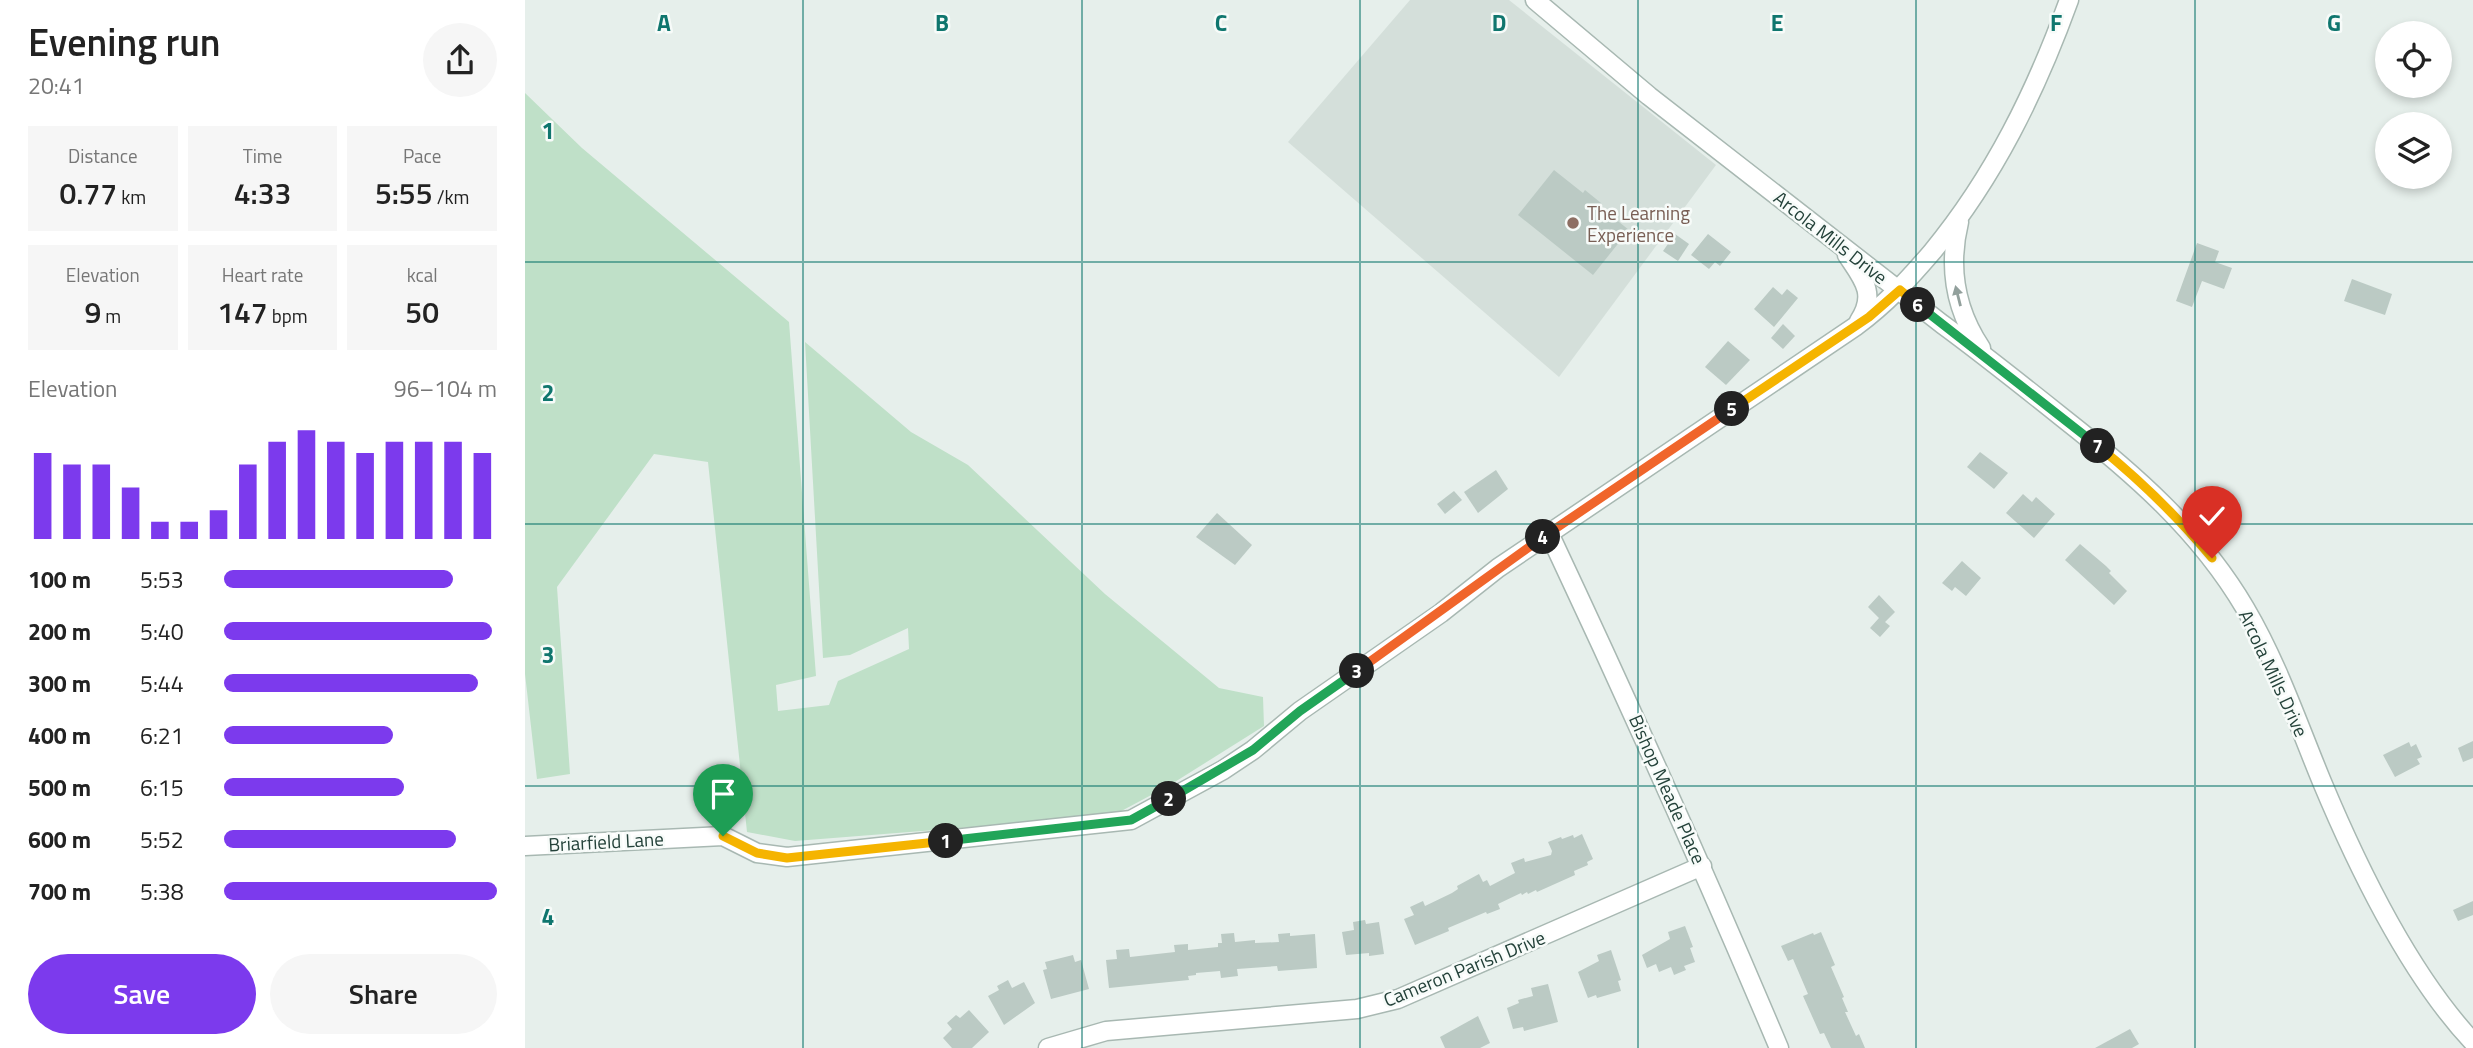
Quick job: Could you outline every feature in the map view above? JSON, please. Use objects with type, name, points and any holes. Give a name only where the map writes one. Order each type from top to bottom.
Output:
[{"type":"street","name":"Arcola Mills Drive","points":[[1535,0],[1649,96],[2129,470],[2183,524],[2212,558],[2245,608],[2274,666],[2323,785],[2383,908],[2430,988],[2454,1022],[2473,1042]]},
{"type":"street","points":[[1987,357],[1973,337],[1957,297],[1953,254],[1960,218],[2007,142],[2069,0]]},
{"type":"street","name":"Briarfield Lane","points":[[525,846],[723,836],[757,853],[787,858],[1131,820],[1253,750],[1300,711],[1441,613],[1498,568],[1856,326],[1900,290],[1960,218]]},
{"type":"street","points":[[1840,244],[1863,279],[1868,293],[1867,306],[1856,326]]},
{"type":"street","name":"Bishop Meade Place","points":[[1549,533],[1702,866],[1779,1048]]},
{"type":"street","name":"Cameron Parish Drive","points":[[1048,1048],[1106,1031],[1357,1009],[1398,999],[1702,866]]},
{"type":"shaded area","points":[[1410,0],[1509,0],[1716,165],[1559,377],[1288,142]]},
{"type":"green space","points":[[525,93],[582,148],[789,322],[816,676],[776,685],[778,711],[829,705],[838,681],[909,649],[908,628],[850,655],[823,658],[805,342],[911,432],[968,465],[1105,594],[1219,688],[1263,697],[1264,726],[1170,785],[1112,816],[795,841],[747,832],[708,462],[654,454],[557,587],[570,774],[537,779],[525,674]]},
{"type":"building","name":"The Learning Experience","points":[[1554,170],[1583,193],[1585,190],[1601,203],[1599,206],[1629,230],[1593,275],[1518,215]]},
{"type":"building","points":[[1675,234],[1689,244],[1678,261],[1663,251]]},
{"type":"building","points":[[1708,234],[1731,252],[1720,266],[1715,262],[1709,269],[1691,255]]},
{"type":"building","points":[[2197,243],[2219,251],[2215,262],[2232,268],[2224,289],[2202,281],[2192,307],[2176,301]]},
{"type":"building","points":[[2352,279],[2392,294],[2385,315],[2344,301]]},
{"type":"building","points":[[1773,287],[1782,295],[1787,289],[1798,298],[1774,327],[1754,309]]},
{"type":"building","points":[[1783,324],[1795,336],[1783,349],[1771,338]]},
{"type":"building","points":[[1728,341],[1750,360],[1726,385],[1705,367]]},
{"type":"building","points":[[1980,452],[2008,473],[1994,489],[1967,467]]},
{"type":"building","points":[[1496,470],[1508,489],[1478,513],[1464,492]]},
{"type":"building","points":[[1454,491],[1462,500],[1445,514],[1437,504]]},
{"type":"building","points":[[2023,494],[2032,502],[2036,497],[2055,514],[2034,538],[2006,513]]},
{"type":"building","points":[[1217,513],[1252,545],[1235,565],[1196,537]]},
{"type":"building","points":[[2080,544],[2111,571],[2109,573],[2127,591],[2114,605],[2065,560]]},
{"type":"building","points":[[1962,561],[1981,578],[1966,596],[1955,587],[1952,591],[1942,583]]},
{"type":"building","points":[[1879,595],[1895,612],[1885,622],[1890,626],[1880,637],[1870,628],[1879,618],[1868,607]]},
{"type":"building","points":[[2473,741],[2473,758],[2463,762],[2458,748]]},
{"type":"building","points":[[2409,742],[2411,747],[2416,744],[2422,757],[2417,759],[2420,764],[2395,777],[2383,755]]},
{"type":"building","points":[[1582,834],[1593,859],[1587,862],[1588,865],[1574,871],[1575,875],[1537,892],[1521,893],[1498,904],[1500,909],[1448,928],[1449,931],[1415,945],[1404,919],[1414,915],[1410,907],[1423,901],[1425,906],[1452,893],[1458,889],[1457,886],[1479,874],[1483,882],[1487,880],[1490,886],[1515,873],[1511,863],[1524,858],[1525,862],[1551,855],[1548,842]]},
{"type":"building","points":[[2473,901],[2473,915],[2458,921],[2453,910]]},
{"type":"building","points":[[1365,920],[1366,924],[1379,922],[1384,954],[1346,955],[1342,932],[1354,930],[1353,922]]},
{"type":"building","points":[[1685,926],[1695,962],[1684,966],[1686,970],[1674,975],[1671,967],[1659,972],[1656,964],[1647,968],[1642,955],[1670,939],[1668,932]]},
{"type":"building","points":[[1821,932],[1835,965],[1831,967],[1844,997],[1842,998],[1848,1012],[1845,1012],[1865,1048],[1831,1048],[1824,1033],[1820,1034],[1803,996],[1808,994],[1793,959],[1788,961],[1781,946]]},
{"type":"building","points":[[1234,933],[1235,942],[1255,940],[1255,943],[1279,942],[1278,934],[1315,934],[1317,968],[1278,971],[1277,966],[1237,969],[1238,976],[1221,978],[1220,971],[1196,973],[1188,976],[1189,980],[1109,988],[1106,960],[1117,959],[1116,950],[1129,949],[1130,957],[1175,952],[1174,945],[1188,944],[1188,950],[1218,947],[1218,943],[1222,943],[1221,934]]},
{"type":"building","points":[[1611,950],[1621,980],[1618,981],[1621,991],[1588,998],[1578,972],[1599,961],[1597,955]]},
{"type":"building","points":[[1073,955],[1075,962],[1081,960],[1089,989],[1051,999],[1043,970],[1047,969],[1045,962]]},
{"type":"building","points":[[1008,980],[1012,988],[1024,982],[1035,1003],[1004,1025],[988,996],[999,990],[997,986]]},
{"type":"building","points":[[1548,984],[1558,1022],[1524,1031],[1523,1027],[1513,1029],[1507,1008],[1519,1003],[1518,1000],[1533,996],[1531,988]]},
{"type":"building","points":[[969,1010],[989,1032],[972,1048],[952,1048],[943,1038],[952,1029],[947,1023],[956,1015],[960,1018]]},
{"type":"building","points":[[1478,1016],[1490,1043],[1480,1048],[1445,1048],[1440,1037]]},
{"type":"building","points":[[2130,1029],[2139,1044],[2132,1048],[2095,1048]]},
{"type":"place","name":"The Learning Experience","points":[[1573,223]]},
{"type":"route","points":[[723,836],[757,853],[787,858],[1131,820],[1253,750],[1300,711],[1441,613],[1498,568],[1856,326],[1900,290],[2129,470],[2183,524],[2212,558]]}]
